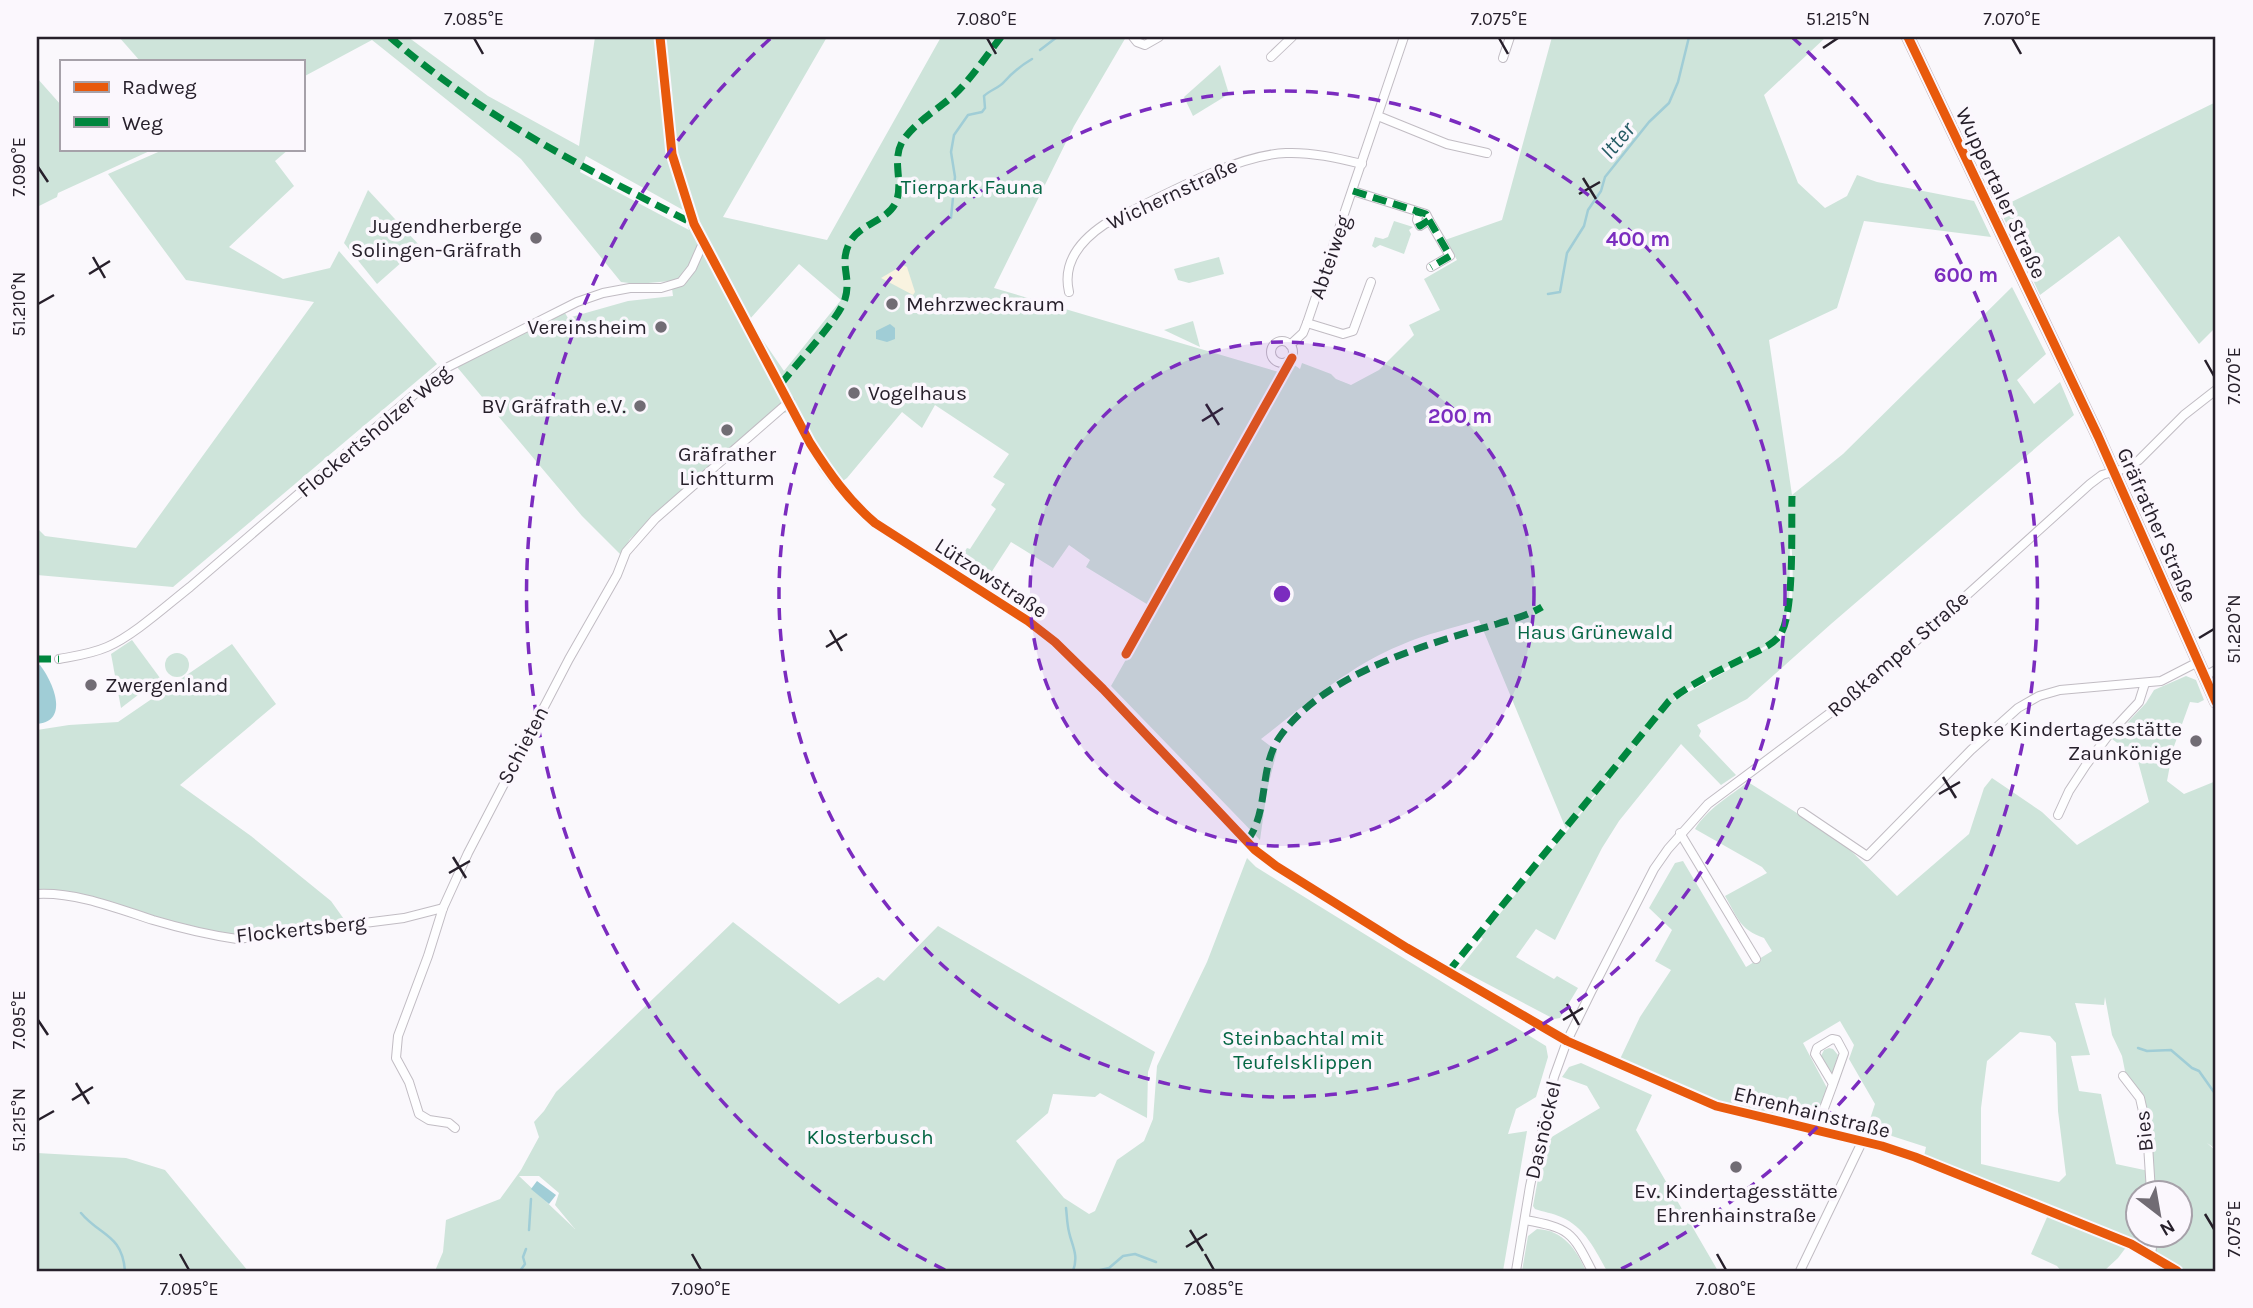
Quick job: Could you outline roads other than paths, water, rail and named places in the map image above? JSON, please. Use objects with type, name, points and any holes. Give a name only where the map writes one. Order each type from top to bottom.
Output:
[{"type":"main road","name":"Wuppertaler Straße","points":[[1908,37],[2063,364]]},
{"type":"main road","name":"Gräfrather Straße","points":[[2063,364],[2198,662],[2210,673],[2216,702]]},
{"type":"street","name":"Lützowstraße","points":[[660,37],[672,154],[694,225],[810,443],[830,474],[860,511],[1028,621],[1055,642],[1266,858],[1447,971]]},
{"type":"street","points":[[1133,37],[1137,43],[1145,45],[1159,37]]},
{"type":"street","points":[[1271,57],[1292,37]]},
{"type":"street","name":"Abteiweg","points":[[1290,345],[1303,333],[1307,323],[1404,37]]},
{"type":"street","points":[[1503,58],[1510,37]]},
{"type":"street","points":[[1378,116],[1447,144],[1486,153]]},
{"type":"street","name":"Wichernstraße","points":[[1069,292],[1070,260],[1092,233],[1105,224],[1210,174],[1237,163],[1284,153],[1331,156],[1362,164]]},
{"type":"street","name":"Abteiweg","points":[[1353,191],[1426,214],[1450,256],[1431,267]]},
{"type":"street","name":"Flockertsholzer Weg","points":[[59,659],[108,647],[150,618],[190,587],[444,369],[577,302],[603,293],[630,288],[661,288],[681,282],[692,268],[703,243]]},
{"type":"street","name":"Abteiweg","points":[[1307,323],[1343,334],[1353,331],[1371,282]]},
{"type":"street","name":"Roßkamper Straße","points":[[1567,1041],[1654,869],[1681,833],[1708,804],[1866,687],[2090,484],[2102,475],[2127,468],[2139,460],[2184,415],[2216,390]]},
{"type":"street","name":"Schieten","points":[[455,1128],[449,1123],[429,1120],[419,1114],[409,1082],[399,1067],[395,1052],[398,1036],[443,908],[489,810],[617,575],[626,552],[655,519],[790,401]]},
{"type":"street","points":[[1802,812],[1867,856],[1970,750],[2018,708],[2039,696],[2060,690],[2145,684],[2168,678],[2198,662]]},
{"type":"street","points":[[2058,816],[2086,765],[2110,733],[2139,702],[2145,684]]},
{"type":"street","points":[[1681,833],[1756,959]]},
{"type":"street","name":"Flockertsberg","points":[[37,894],[52,893],[97,902],[212,936],[237,939],[404,918],[443,908]]},
{"type":"street","name":"Ehrenhainstraße","points":[[1447,971],[1567,1041],[1700,1101],[1915,1157],[1987,1184],[2151,1254],[2176,1271]]},
{"type":"street","name":"Ehrenhainstraße","points":[[1816,1130],[1844,1053],[1836,1040],[1817,1048],[1815,1054],[1833,1083]]},
{"type":"street","name":"Dasnöckel","points":[[1516,1271],[1541,1132],[1554,1077],[1567,1041]]},
{"type":"street","name":"Bies","points":[[2123,1076],[2140,1098],[2147,1129],[2149,1178]]},
{"type":"street","points":[[1800,1271],[1862,1142]]},
{"type":"street","points":[[1525,1220],[1552,1224],[1568,1233],[1592,1271]]},
{"type":"street","points":[[2151,1254],[2152,1248]]},
{"type":"water","points":[[890,324],[895,328],[895,339],[887,342],[876,339],[876,331]]},
{"type":"water","points":[[40,665],[50,681],[56,708],[53,716],[37,724],[37,666]]},
{"type":"water","points":[[537,1181],[556,1195],[549,1204],[531,1189]]},
{"type":"waterway","points":[[1040,50],[1057,37]]},
{"type":"waterway","name":"Itter","points":[[1548,294],[1560,292],[1567,253],[1584,226],[1588,210],[1601,191],[1605,177],[1649,122],[1669,103],[1678,82],[1689,37]]},
{"type":"waterway","points":[[951,218],[955,177],[951,152],[954,135],[968,115],[982,112],[985,108],[984,96],[1032,59]]},
{"type":"waterway","points":[[2138,1048],[2147,1051],[2171,1050],[2199,1071],[2216,1095]]},
{"type":"waterway","points":[[529,1230],[531,1199]]},
{"type":"waterway","points":[[1066,1208],[1075,1255],[1073,1271]]},
{"type":"waterway","points":[[81,1213],[115,1242],[120,1250],[125,1271]]},
{"type":"waterway","points":[[520,1271],[525,1264],[523,1257],[526,1249]]},
{"type":"waterway","points":[[1096,1271],[1109,1268],[1123,1256],[1135,1254],[1156,1262]]},
{"type":"place","name":"Jugendherberge Solingen-Gräfrath","points":[[536,238]]},
{"type":"place","name":"Mehrzweckraum","points":[[892,304]]},
{"type":"place","name":"Vereinsheim","points":[[661,327]]},
{"type":"place","name":"Vogelhaus","points":[[854,393]]},
{"type":"place","name":"BV Gräfrath e.V.","points":[[640,406]]},
{"type":"place","name":"Gräfrather Lichtturm","points":[[727,430]]},
{"type":"place","name":"Zwergenland","points":[[91,685]]},
{"type":"place","name":"Stepke Kindertagesstätte Zaunkönige","points":[[2196,741]]},
{"type":"place","name":"Ev. Kindertagesstätte Ehrenhainstraße","points":[[1736,1167]]},
{"type":"park label","name":"Tierpark Fauna","points":[[972,187]]},
{"type":"park label","name":"Haus Grünewald","points":[[1595,632]]},
{"type":"park label","name":"Steinbachtal mit Teufelsklippen","points":[[1303,1050]]},
{"type":"park label","name":"Klosterbusch","points":[[870,1137]]}]
